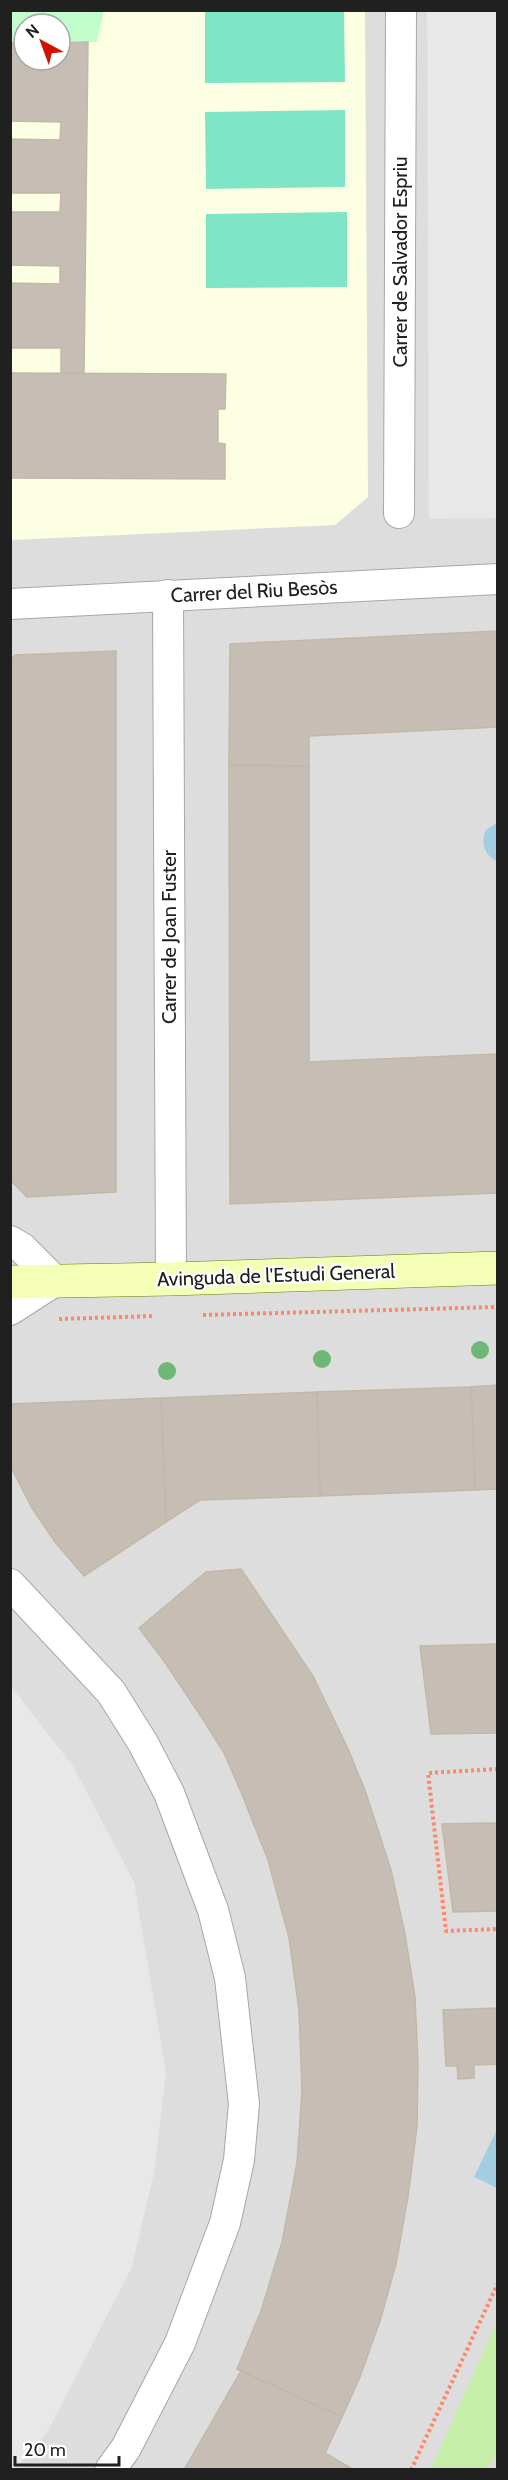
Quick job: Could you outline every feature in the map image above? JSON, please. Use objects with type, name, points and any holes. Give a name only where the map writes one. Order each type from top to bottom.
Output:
[{"type":"main road","name":"Avinguda de l'Estudi General","points":[[10,1282],[498,1268]]},
{"type":"street","name":"Carrer de Salvador Espriu","points":[[399,513],[401,10]]},
{"type":"street","name":"Carrer del Riu Besòs","points":[[10,604],[498,579]]},
{"type":"street","name":"Carrer de Joan Fuster","points":[[168,596],[171,1279]]},
{"type":"street","points":[[10,1241],[22,1248],[55,1281],[10,1310]]},
{"type":"street","points":[[10,1584],[105,1685],[138,1735],[169,1793],[198,1869],[213,1910],[230,1978],[243,2104],[239,2160],[225,2223],[180,2343],[126,2448],[110,2469]]},
{"type":"path","points":[[191,1315],[498,1307]]},
{"type":"path","points":[[50,1319],[156,1316]]},
{"type":"path","points":[[498,1769],[428,1773],[446,1931],[498,1929]]},
{"type":"path","points":[[411,2469],[498,2283]]},
{"type":"shaded area","points":[[10,11],[365,11],[368,497],[335,525],[11,540]]},
{"type":"shaded area","points":[[11,11],[497,11],[497,2469],[11,2469]]},
{"type":"shaded area","points":[[427,11],[497,11],[497,518],[429,519]]},
{"type":"shaded area","points":[[10,1685],[73,1766],[134,1882],[166,2073],[154,2174],[131,2269],[48,2431],[14,2470],[10,2469]]},
{"type":"green space","points":[[10,11],[104,11],[97,42],[72,43],[72,12],[12,12],[11,43]]},
{"type":"green space","points":[[205,11],[344,11],[345,82],[205,83]]},
{"type":"green space","points":[[345,110],[345,187],[206,189],[205,112]]},
{"type":"green space","points":[[347,212],[347,287],[206,288],[206,214]]},
{"type":"green space","points":[[497,2321],[497,2453],[487,2469],[431,2469]]},
{"type":"water","points":[[497,823],[497,861],[489,856],[485,848],[484,835],[486,830]]},
{"type":"water","points":[[497,2129],[497,2188],[474,2177]]},
{"type":"building","points":[[88,42],[84,373],[61,373],[61,348],[10,348],[10,283],[60,284],[60,266],[10,265],[10,212],[60,212],[61,193],[10,193],[10,139],[60,140],[61,122],[10,121],[10,43],[12,43],[12,72],[72,72],[72,43]]},
{"type":"building","points":[[10,373],[226,374],[225,409],[218,409],[218,443],[225,444],[225,479],[10,478]]},
{"type":"building","points":[[498,631],[498,727],[309,736],[309,766],[229,765],[230,644]]},
{"type":"building","points":[[116,651],[116,1192],[27,1197],[10,1180],[10,660],[15,655]]},
{"type":"building","points":[[229,765],[309,766],[309,1062],[498,1054],[498,1193],[230,1204]]},
{"type":"building","points":[[498,1385],[498,1489],[475,1490],[471,1387]]},
{"type":"building","points":[[471,1387],[475,1490],[320,1496],[317,1392]]},
{"type":"building","points":[[317,1392],[320,1496],[200,1500],[166,1522],[161,1398]]},
{"type":"building","points":[[161,1398],[166,1522],[84,1576],[55,1542],[32,1508],[10,1465],[10,1404]]},
{"type":"building","points":[[241,1569],[313,1676],[349,1751],[366,1793],[391,1870],[405,1934],[415,1997],[418,2063],[417,2126],[408,2197],[396,2264],[380,2321],[360,2377],[342,2417],[237,2369],[261,2311],[282,2242],[297,2163],[302,2090],[299,2010],[289,1938],[268,1860],[241,1792],[224,1753],[164,1661],[139,1628],[206,1572]]},
{"type":"building","points":[[498,1644],[498,1733],[431,1734],[420,1646]]},
{"type":"building","points":[[498,1823],[498,1911],[453,1912],[442,1824]]},
{"type":"building","points":[[498,2008],[498,2064],[474,2065],[474,2078],[458,2079],[457,2066],[446,2066],[443,2010]]},
{"type":"building","points":[[241,2371],[342,2417],[325,2453],[354,2470],[184,2470]]}]
